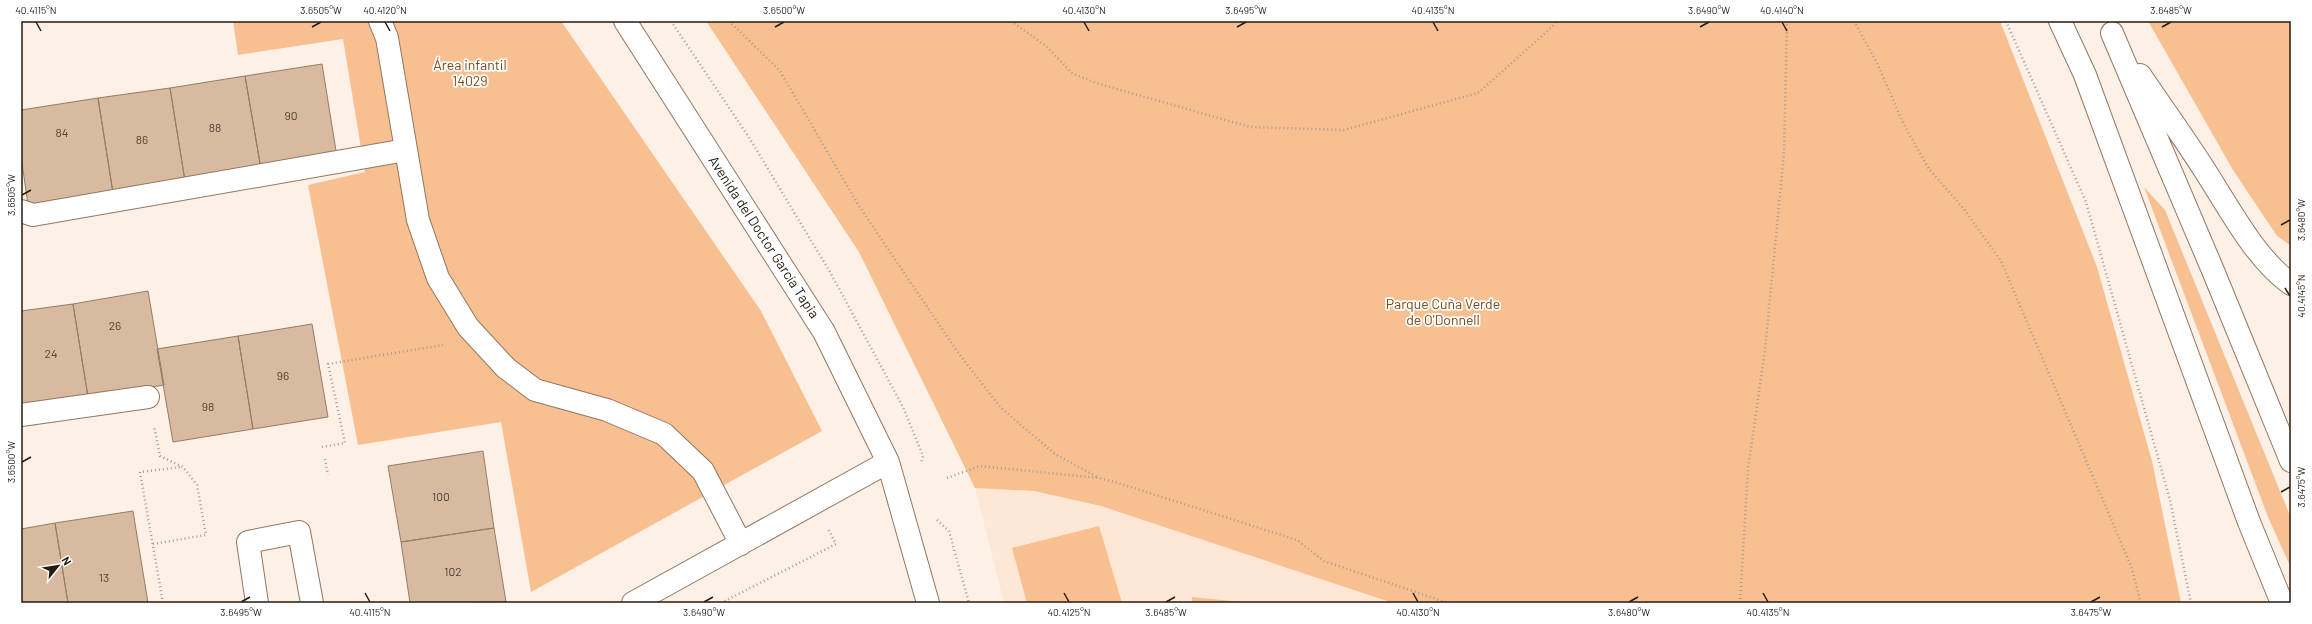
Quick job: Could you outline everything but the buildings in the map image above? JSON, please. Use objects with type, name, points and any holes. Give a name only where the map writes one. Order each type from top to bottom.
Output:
[{"type":"main road","points":[[380,21],[387,38],[418,220],[438,278],[468,327],[506,368],[535,390],[607,410],[664,434],[703,471],[741,544]]},
{"type":"main road","name":"Avenida del Doctor García Tapia","points":[[625,21],[824,332],[888,462],[928,603]]},
{"type":"main road","points":[[2060,21],[2085,76],[2249,522],[2282,603]]},
{"type":"main road","points":[[2108,27],[2202,167],[2234,219],[2261,254],[2291,284]]},
{"type":"main road","points":[[2108,27],[2214,273],[2291,461]]},
{"type":"main road","points":[[21,211],[33,215],[406,150]]},
{"type":"main road","points":[[21,414],[148,397]]},
{"type":"main road","points":[[633,603],[888,462]]},
{"type":"main road","points":[[257,603],[248,542],[299,532],[312,603]]},
{"type":"path","points":[[729,21],[780,71],[863,212],[959,354],[1001,408],[1055,454],[1099,478],[1297,540],[1324,561],[1448,603]]},
{"type":"path","points":[[1010,21],[1046,46],[1072,73],[1096,83],[1250,127],[1344,130],[1478,93],[1552,28],[1556,21]]},
{"type":"path","points":[[1740,603],[1748,469],[1765,350],[1784,153],[1786,21]]},
{"type":"path","points":[[1854,21],[1878,65],[1904,123],[1929,169],[1964,209],[2001,261],[2131,566],[2141,603]]},
{"type":"path","points":[[2006,21],[2086,202],[2170,500],[2191,603]]},
{"type":"path","points":[[322,447],[345,443],[328,364],[438,346]]},
{"type":"path","points":[[148,397],[160,456],[183,467],[197,485],[206,535],[153,544]]},
{"type":"path","points":[[325,459],[328,475]]},
{"type":"path","points":[[948,478],[980,466],[1099,478]]},
{"type":"path","points":[[163,603],[140,472],[183,467]]},
{"type":"path","points":[[721,603],[836,544],[826,526]]},
{"type":"shaded area","points":[[975,488],[1034,491],[1101,506],[1393,603],[1004,603]]},
{"type":"green space","name":"Área infantil 14029","points":[[233,21],[561,21],[761,311],[822,431],[531,592],[501,422],[358,445],[308,185],[365,172],[343,39],[238,55]]},
{"type":"green space","name":"Parque Cuña Verde de O'Donnell","points":[[706,21],[2000,21],[2097,267],[2152,461],[2181,603],[1393,603],[1101,506],[1034,491],[975,488],[859,252]]},
{"type":"green space","points":[[2148,21],[2291,21],[2291,246],[2277,236],[2233,170]]},
{"type":"green space","points":[[2144,187],[2165,210],[2291,518],[2291,568],[2268,517]]},
{"type":"green space","points":[[1099,526],[1122,603],[1027,603],[1012,548]]},
{"type":"green space","points":[[1192,597],[1251,603],[1192,603]]}]
